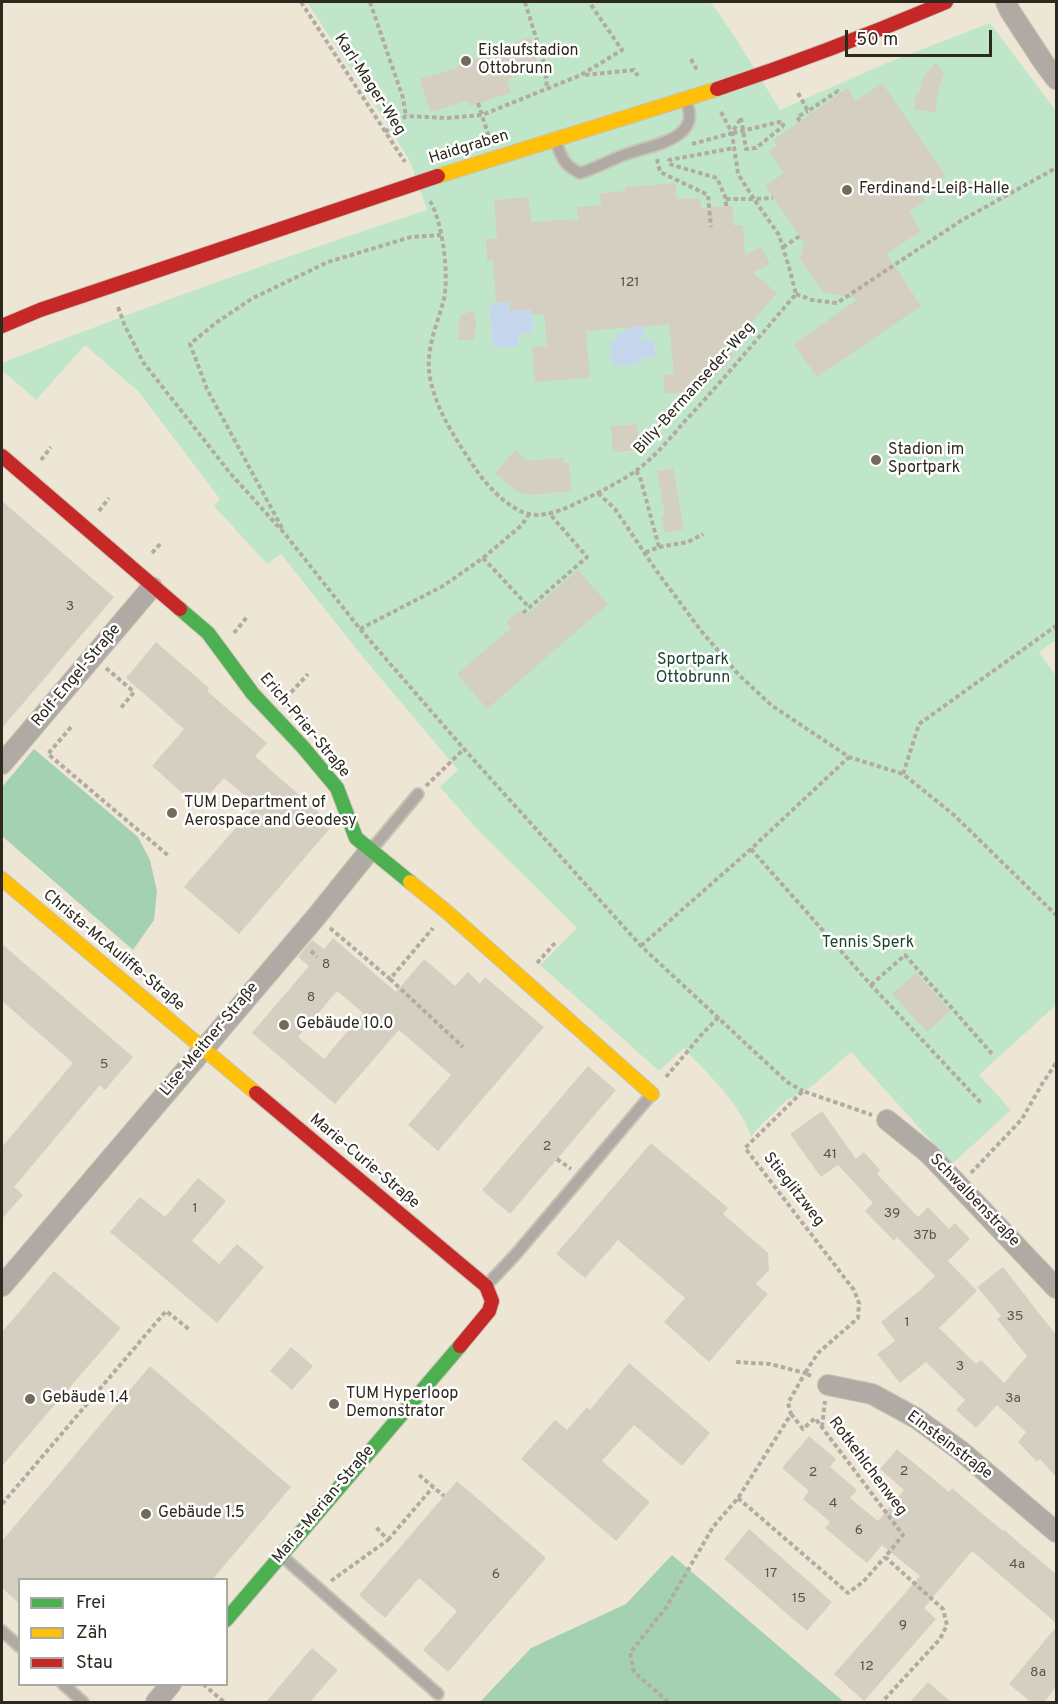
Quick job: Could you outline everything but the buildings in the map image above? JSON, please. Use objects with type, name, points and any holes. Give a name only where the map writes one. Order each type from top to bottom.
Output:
[{"type":"street","name":"Haidgraben","points":[[2,326],[40,310],[417,182],[709,92],[880,30],[946,2]]},
{"type":"street","points":[[1006,2],[1056,79]]},
{"type":"street","name":"Erich-Prier-Straße","points":[[2,456],[208,633],[253,694],[302,746],[337,788],[356,838],[447,912],[652,1094]]},
{"type":"street","name":"Rolf-Engel-Straße","points":[[2,764],[152,587]]},
{"type":"street","name":"Lise-Meitner-Straße","points":[[2,1286],[370,850]]},
{"type":"street","name":"Christa-McAuliffe-Straße","points":[[2,879],[202,1049]]},
{"type":"street","name":"Marie-Curie-Straße","points":[[202,1049],[486,1286]]},
{"type":"street","name":"Schwalbenstraße","points":[[886,1120],[929,1154],[1056,1288]]},
{"type":"street","name":"Maria-Merian-Straße","points":[[228,1618],[487,1315],[493,1299],[486,1286]]},
{"type":"street","name":"Einsteinstraße","points":[[821,1382],[872,1394],[916,1418],[961,1451],[1056,1532]]},
{"type":"street","points":[[156,1702],[169,1686]]},
{"type":"lane","points":[[555,139],[562,159],[570,168],[580,173],[670,139],[685,128],[690,116],[686,99]]},
{"type":"lane","name":"Lise-Meitner-Straße","points":[[370,850],[418,794]]},
{"type":"lane","points":[[486,1286],[652,1094]]},
{"type":"lane","points":[[281,1556],[438,1694]]},
{"type":"lane","points":[[2,1631],[18,1645]]},
{"type":"lane","points":[[65,1686],[83,1702]]},
{"type":"path","name":"Karl-Mager-Weg","points":[[301,2],[417,182]]},
{"type":"path","points":[[370,2],[403,98],[406,116]]},
{"type":"path","points":[[525,2],[545,67],[547,89]]},
{"type":"path","points":[[385,132],[406,116],[447,118],[482,115],[581,75],[622,51],[589,2]]},
{"type":"path","points":[[581,75],[634,70],[638,76]]},
{"type":"path","points":[[800,121],[797,117],[838,91],[840,94]]},
{"type":"path","points":[[709,92],[732,133],[738,174],[778,235],[796,294],[812,300],[837,303],[962,220],[1056,168]]},
{"type":"path","points":[[798,93],[808,111]]},
{"type":"path","points":[[478,103],[488,134]]},
{"type":"path","points":[[690,145],[732,133],[744,131],[779,122],[784,123],[756,148],[746,151],[744,131],[741,118],[732,133]]},
{"type":"path","points":[[726,206],[726,199],[717,178],[669,164],[669,160],[734,148]]},
{"type":"path","points":[[655,154],[660,172],[708,195],[711,227]]},
{"type":"path","points":[[1048,173],[1056,176]]},
{"type":"path","points":[[726,199],[773,198]]},
{"type":"path","points":[[360,629],[443,586],[483,558],[522,525],[529,514],[503,499],[482,478],[449,425],[432,390],[428,360],[444,296],[446,276],[438,217],[432,204]]},
{"type":"path","points":[[285,534],[207,389],[190,344],[217,322],[253,298],[328,262],[411,237],[441,235]]},
{"type":"path","points":[[783,247],[800,236]]},
{"type":"path","name":"Billy-Bermanseder-Weg","points":[[529,514],[562,511],[636,471],[698,408],[796,294]]},
{"type":"path","points":[[118,309],[143,362],[230,473],[285,534],[360,629],[640,946],[787,1082],[803,1091],[886,1120]]},
{"type":"path","points":[[636,471],[640,477],[659,547]]},
{"type":"path","points":[[598,493],[615,509],[702,632],[739,675],[771,705],[849,757],[903,774],[954,814],[1056,915]]},
{"type":"path","points":[[523,613],[587,557],[549,512]]},
{"type":"path","points":[[644,553],[659,547],[688,542],[702,534]]},
{"type":"path","points":[[483,558],[530,607]]},
{"type":"path","points":[[903,774],[919,724],[1056,626]]},
{"type":"path","points":[[271,713],[308,674]]},
{"type":"path","points":[[115,675],[134,692],[120,709]]},
{"type":"path","points":[[71,727],[48,754],[170,857]]},
{"type":"path","points":[[418,794],[464,748]]},
{"type":"path","points":[[640,946],[751,849],[849,757]]},
{"type":"path","points":[[751,849],[871,985],[982,1104]]},
{"type":"path","points":[[390,979],[447,912]]},
{"type":"path","points":[[316,916],[390,979],[464,1047]]},
{"type":"path","points":[[871,985],[906,955],[993,1055]]},
{"type":"path","points":[[652,1094],[719,1017]]},
{"type":"path","points":[[960,1186],[1022,1119],[1056,1063]]},
{"type":"path","name":"Stieglitzweg","points":[[803,1091],[745,1148],[854,1290],[860,1303],[858,1318],[818,1353],[805,1373]]},
{"type":"path","points":[[2,1504],[166,1311],[190,1330]]},
{"type":"path","points":[[736,1362],[770,1364],[805,1373],[821,1382]]},
{"type":"path","points":[[668,1702],[634,1672],[630,1653],[667,1606],[713,1527],[738,1498],[791,1414],[788,1403],[805,1373]]},
{"type":"path","name":"Rotkehlchenweg","points":[[738,1498],[848,1593],[863,1582],[903,1535],[815,1418],[803,1429],[791,1414]]},
{"type":"path","points":[[419,1475],[444,1496]]},
{"type":"path","points":[[320,1590],[388,1540],[433,1487]]},
{"type":"path","points":[[375,1526],[388,1540]]},
{"type":"path","points":[[883,1701],[940,1639],[947,1625],[943,1609],[885,1557]]},
{"type":"path","points":[[205,1686],[224,1702]]},
{"type":"green space","name":"Sportpark Ottobrunn","points":[[307,2],[711,2],[780,110],[884,64],[990,23],[1056,111],[1056,640],[1039,652],[1056,676],[1056,1005],[979,1075],[1011,1110],[952,1164],[851,1052],[811,1087],[787,1100],[751,1137],[740,1112],[684,1048],[659,1071],[540,965],[577,928],[478,830],[440,787],[458,770],[362,656],[281,554],[267,564],[214,506],[220,499],[139,392],[85,345],[36,400],[2,370],[2,363],[107,322],[427,210],[410,161]]},
{"type":"green space","points":[[34,749],[138,837],[150,860],[157,891],[154,920],[133,950],[2,836],[2,787]]},
{"type":"green space","points":[[672,1555],[844,1702],[480,1702],[531,1648],[626,1604]]},
{"type":"water","points":[[509,302],[510,311],[531,309],[533,333],[518,334],[519,346],[493,348],[489,303]]},
{"type":"water","points":[[644,318],[645,335],[641,335],[641,340],[654,339],[655,357],[638,359],[639,365],[612,366],[610,340],[618,340],[618,332],[626,332],[626,328],[635,327],[634,319]]},
{"type":"traffic: fast","points":[[180,609],[208,633],[253,694],[302,746],[337,788],[356,838],[410,882]]},
{"type":"traffic: fast","points":[[228,1618],[460,1346]]},
{"type":"traffic: slow","points":[[438,176],[717,89]]},
{"type":"traffic: slow","points":[[2,879],[256,1093]]},
{"type":"traffic: slow","points":[[410,882],[447,912],[652,1094]]},
{"type":"traffic: jam","points":[[717,89],[833,48],[946,2]]},
{"type":"traffic: jam","points":[[2,326],[40,310],[438,176]]},
{"type":"traffic: jam","points":[[2,456],[180,609]]},
{"type":"traffic: jam","points":[[256,1093],[486,1286],[492,1301],[489,1311],[460,1346]]},
{"type":"place","name":"Eislaufstadion Ottobrunn","points":[[466,61]]},
{"type":"place","name":"Ferdinand-Leiß-Halle","points":[[847,190]]},
{"type":"place","name":"Stadion im Sportpark","points":[[876,460]]},
{"type":"place","name":"TUM Department of Aerospace and Geodesy","points":[[172,813]]},
{"type":"place","name":"Gebäude 10.0","points":[[284,1025]]},
{"type":"place","name":"Gebäude 1.4","points":[[30,1399]]},
{"type":"place","name":"TUM Hyperloop Demonstrator","points":[[334,1404]]},
{"type":"place","name":"Gebäude 1.5","points":[[146,1514]]},
{"type":"park label","name":"Tennis Sperk","points":[[868,944]]}]
